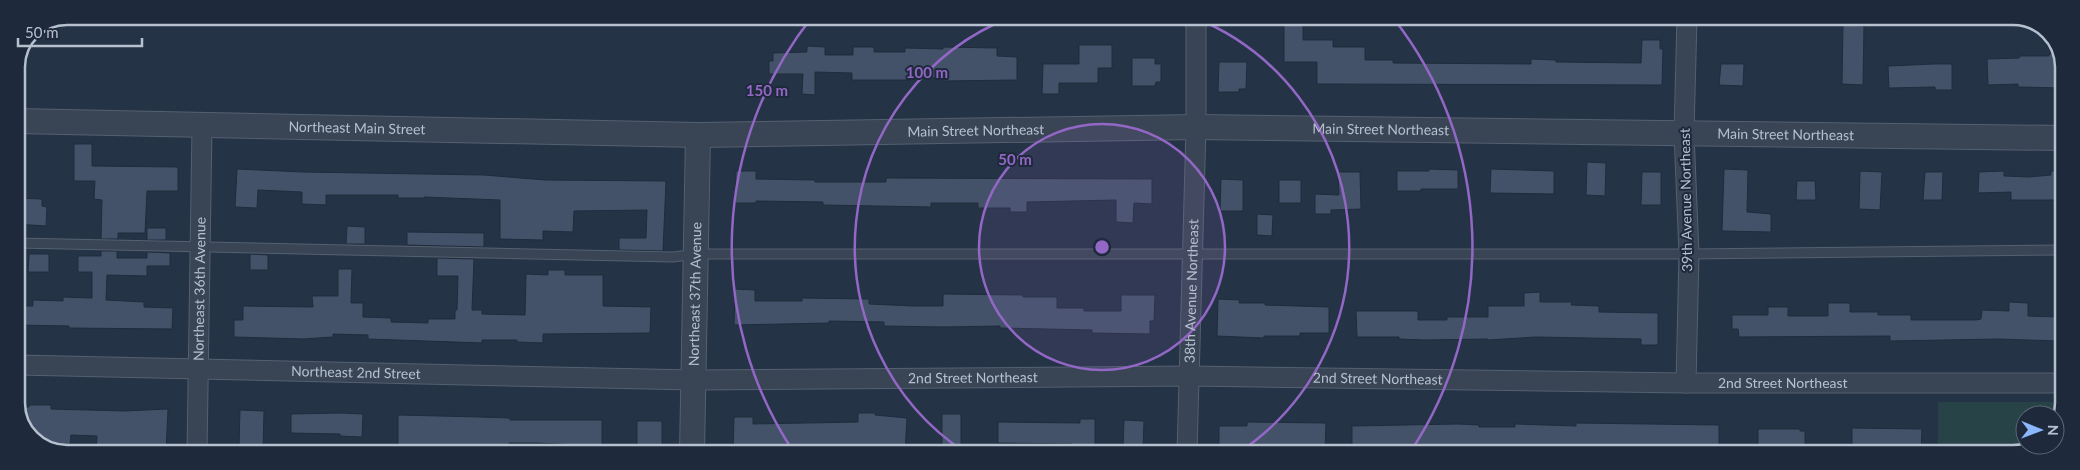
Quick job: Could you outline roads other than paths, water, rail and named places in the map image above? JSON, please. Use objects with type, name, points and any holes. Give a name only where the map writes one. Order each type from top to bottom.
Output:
[{"type":"street","name":"38th Avenue Northeast","points":[[1187,445],[1196,127],[1196,25]]},
{"type":"street","name":"39th Avenue Northeast","points":[[1686,383],[1689,254],[1684,133],[1687,25]]},
{"type":"street","name":"Northeast Main Street","points":[[25,121],[698,135]]},
{"type":"street","name":"Northeast 36th Avenue","points":[[196,445],[202,126]]},
{"type":"street","name":"Main Street Northeast","points":[[698,135],[1196,127],[2055,138]]},
{"type":"street","name":"Northeast 37th Avenue","points":[[692,445],[698,135]]},
{"type":"street","name":"Northeast 2nd Street","points":[[25,365],[694,380]]},
{"type":"street","name":"2nd Street Northeast","points":[[694,380],[1189,376],[1686,383],[2055,382]]},
{"type":"lane","points":[[25,244],[673,257],[696,254],[1689,254],[2055,250]]}]
